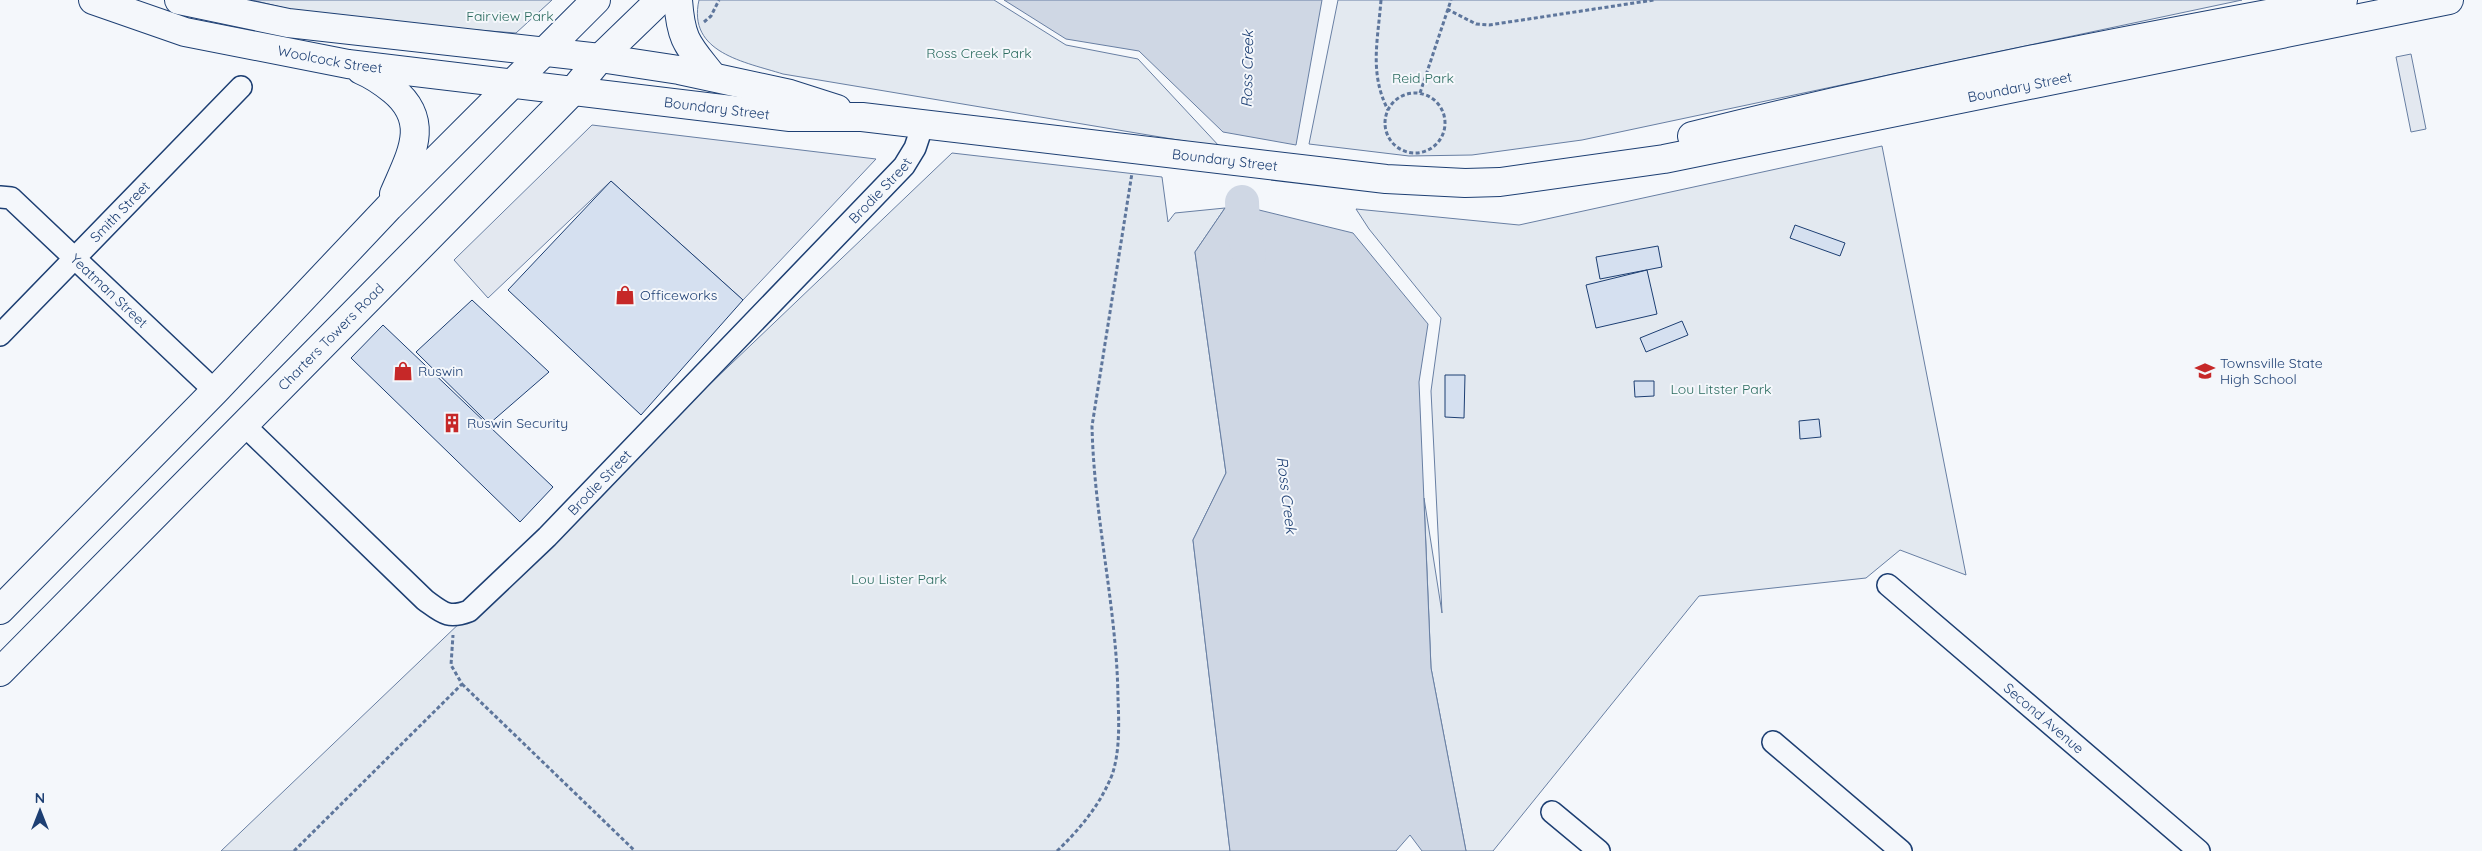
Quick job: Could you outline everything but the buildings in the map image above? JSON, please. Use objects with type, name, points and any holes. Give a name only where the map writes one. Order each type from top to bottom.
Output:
[{"type":"main road","name":"Woolcock Street","points":[[92,0],[185,32],[281,53],[348,64],[573,91]]},
{"type":"main road","points":[[179,0],[288,23],[600,58]]},
{"type":"main road","points":[[0,610],[215,391],[388,207],[596,0]]},
{"type":"main road","name":"Charters Towers Road","points":[[0,672],[573,91],[600,58],[660,0]]},
{"type":"main road","points":[[678,0],[679,20],[685,41],[713,77]]},
{"type":"main road","name":"Boundary Street","points":[[1589,170],[1660,144],[1828,102],[2112,43],[2342,0]]},
{"type":"main road","name":"Boundary Street","points":[[573,91],[790,117],[862,117],[1386,178],[1465,183],[1500,182],[1664,159],[2449,0]]},
{"type":"main road","name":"Boundary Street","points":[[600,58],[713,77],[790,94],[862,117]]},
{"type":"main road","points":[[348,64],[385,83],[405,102],[414,118],[414,144],[388,207]]},
{"type":"street","name":"Smith Street","points":[[0,335],[241,87]]},
{"type":"street","name":"Brodie Street","points":[[455,616],[470,610],[547,537],[904,166],[915,148],[922,124]]},
{"type":"street","name":"Yeatman Street","points":[[0,197],[11,198],[215,391]]},
{"type":"street","points":[[243,424],[425,600],[442,612],[455,616]]},
{"type":"street","name":"Second Avenue","points":[[1888,585],[2199,851]]},
{"type":"street","points":[[1773,742],[1901,851]]},
{"type":"street","points":[[1552,812],[1599,851]]},
{"type":"path","points":[[702,24],[711,16],[719,0]]},
{"type":"path","points":[[1380,0],[1375,70],[1379,92],[1388,110]]},
{"type":"path","points":[[1420,93],[1450,0]]},
{"type":"path","points":[[1448,9],[1476,24],[1488,26],[1654,0]]},
{"type":"path","points":[[1420,93],[1437,102],[1443,111],[1445,121],[1441,140],[1425,152],[1414,154],[1405,152],[1393,143],[1386,130],[1385,120],[1388,110],[1401,96],[1420,93]]},
{"type":"path","points":[[1057,851],[1075,834],[1092,813],[1112,774],[1116,756],[1118,666],[1092,463],[1092,426],[1132,172]]},
{"type":"path","points":[[455,616],[451,665],[462,684],[636,851]]},
{"type":"path","points":[[294,851],[462,684]]},
{"type":"green space","name":"Fairview Park","points":[[252,0],[552,0],[516,33],[330,19]]},
{"type":"green space","name":"Ross Creek Park","points":[[699,0],[994,0],[1066,45],[1138,59],[1220,147],[783,74],[737,59],[710,44],[702,32],[698,18]]},
{"type":"green space","name":"Reid Park","points":[[1338,0],[2242,0],[1582,140],[1472,155],[1409,156],[1309,144]]},
{"type":"green space","name":"Lou Litster Park","points":[[1882,146],[1966,575],[1900,550],[1866,578],[1699,596],[1493,851],[1466,851],[1431,668],[1424,498],[1442,613],[1431,391],[1441,318],[1369,229],[1356,209],[1519,225]]},
{"type":"green space","name":"Lou Lister Park","points":[[952,153],[1162,177],[1168,222],[1175,213],[1225,208],[1195,252],[1226,473],[1193,540],[1230,851],[221,851]]},
{"type":"shaded area","points":[[2411,54],[2426,129],[2411,132],[2396,57]]},
{"type":"shaded area","points":[[592,125],[876,159],[743,300],[611,181],[488,298],[454,260]]},
{"type":"water","points":[[1004,0],[1322,0],[1296,145],[1223,132],[1139,51],[1066,39]]},
{"type":"water","points":[[1225,208],[1255,209],[1353,233],[1428,324],[1419,382],[1431,668],[1466,851],[1422,851],[1410,835],[1396,851],[1230,851],[1193,540],[1226,473],[1195,252]]},
{"type":"waterway","name":"Ross Creek","points":[[1242,202],[1243,227],[1249,255]]},
{"type":"place","name":"Officeworks","points":[[625,295]]},
{"type":"place","name":"Ruswin","points":[[403,371]]},
{"type":"place","name":"Townsville State High School","points":[[2205,371]]},
{"type":"place","name":"Ruswin Security","points":[[452,423]]}]
